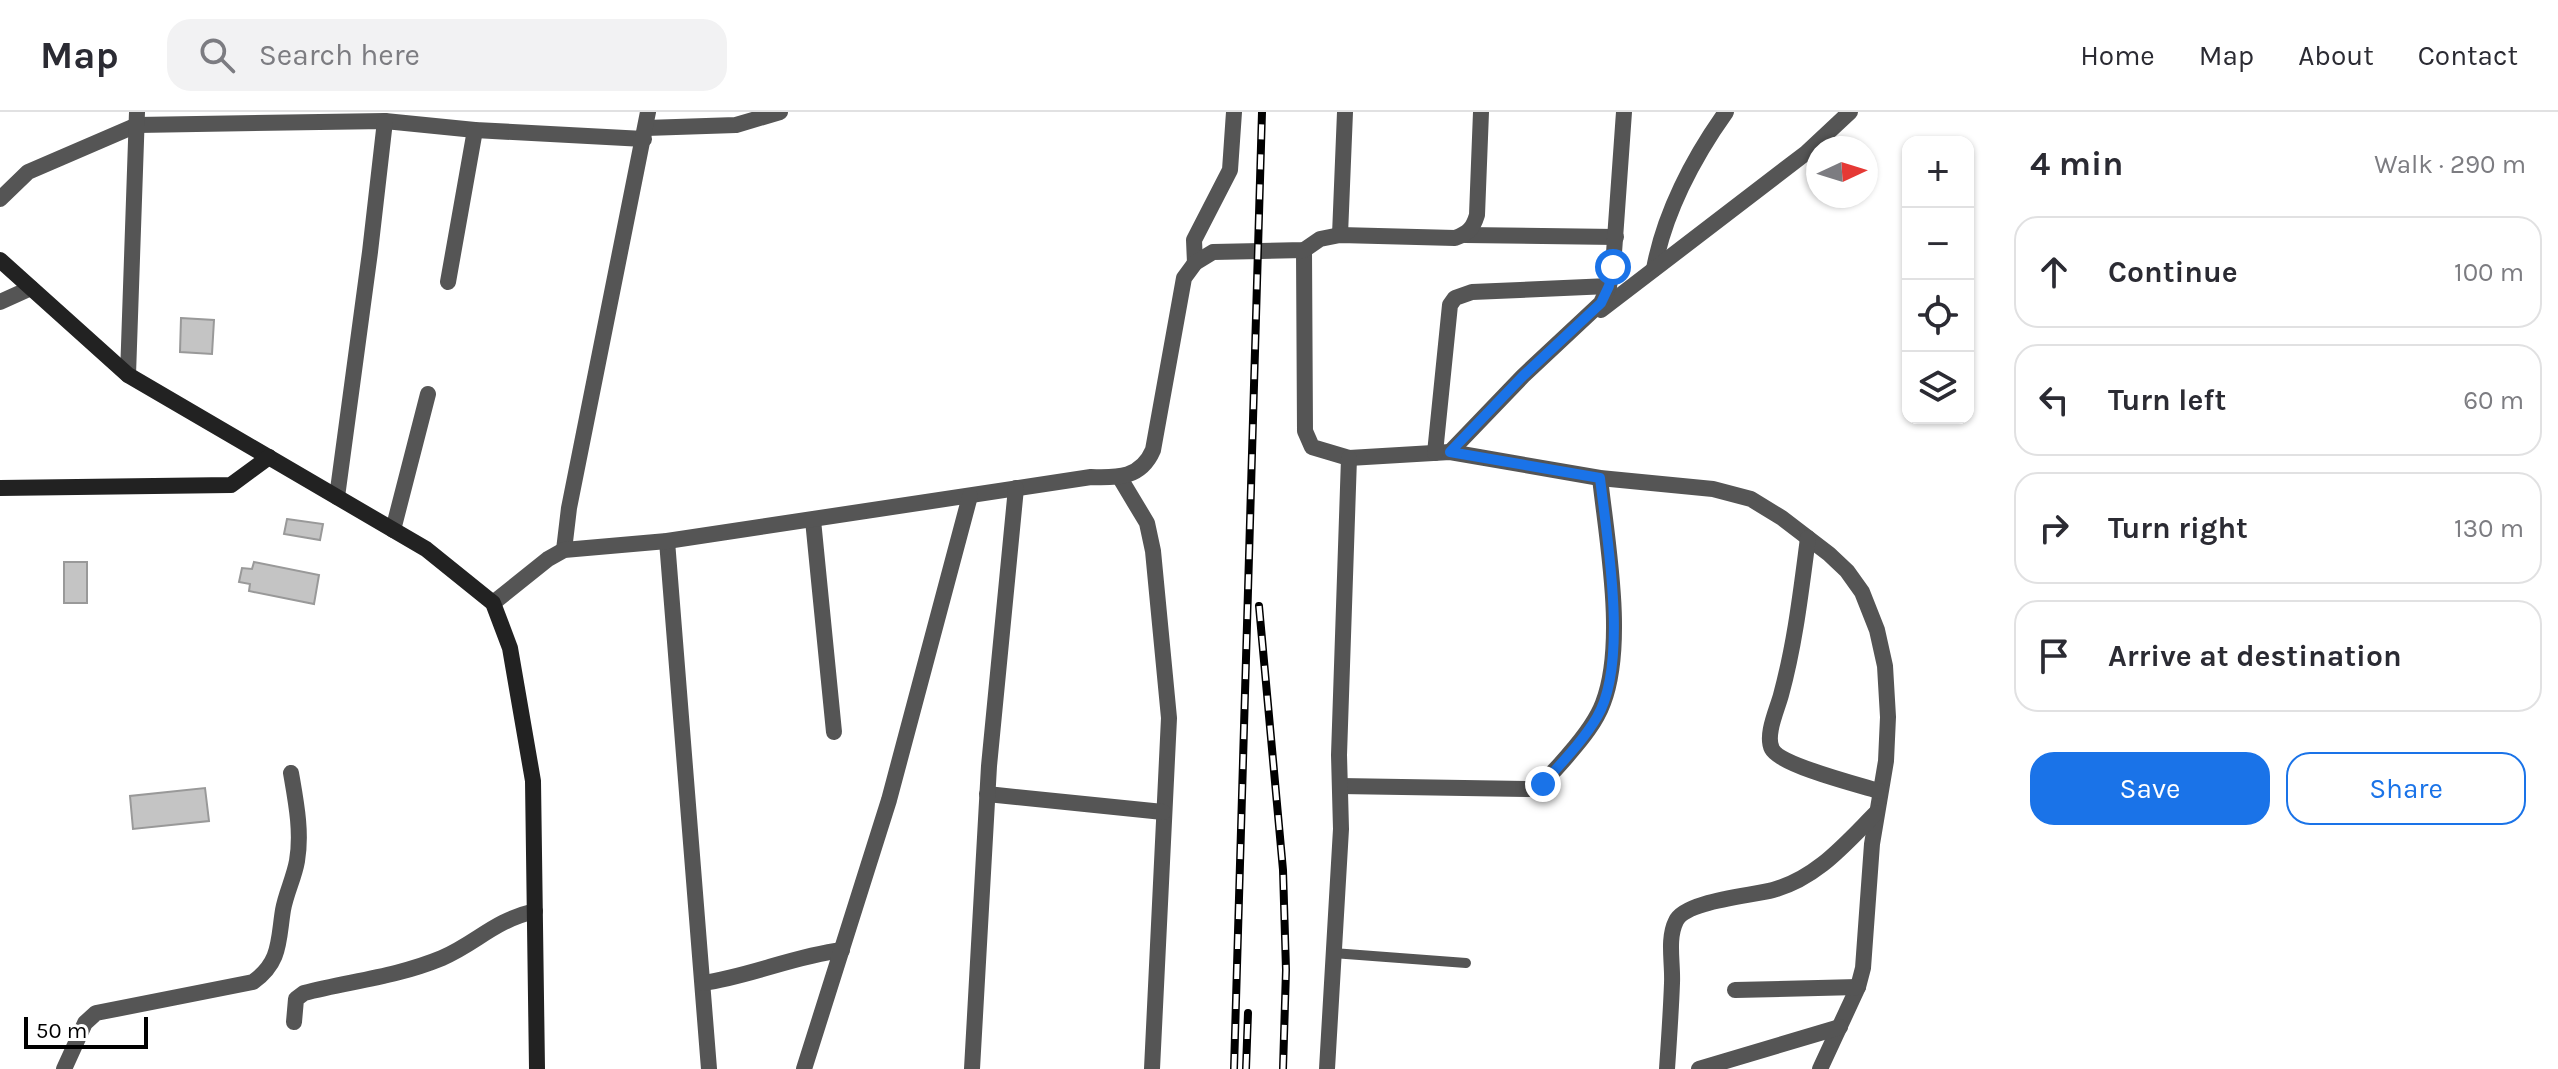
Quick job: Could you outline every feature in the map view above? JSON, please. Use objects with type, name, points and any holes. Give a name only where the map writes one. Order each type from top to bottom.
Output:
[{"type":"street","points":[[0,199],[28,172],[137,119],[385,121],[475,130],[736,125],[780,112]]},
{"type":"street","points":[[1195,263],[1194,240],[1230,170],[1234,112]]},
{"type":"street","points":[[1340,235],[1345,112]]},
{"type":"street","points":[[1465,235],[1473,227],[1477,215],[1481,112]]},
{"type":"street","points":[[1577,328],[1601,303],[1609,286],[1616,237],[1624,112]]},
{"type":"street","points":[[1654,269],[1659,239],[1671,212],[1711,132],[1726,112]]},
{"type":"street","points":[[1443,452],[1577,328],[1806,153],[1850,112]]},
{"type":"street","points":[[128,375],[137,119]]},
{"type":"street","points":[[337,497],[385,121]]},
{"type":"street","points":[[564,550],[569,508],[646,126]]},
{"type":"street","points":[[448,282],[475,130]]},
{"type":"street","points":[[493,603],[564,550],[667,541],[1091,477],[1120,478],[1147,464],[1153,450],[1184,278],[1195,263],[1213,252],[1304,250],[1320,239],[1340,235],[1616,237]]},
{"type":"street","points":[[1304,250],[1305,431],[1312,447],[1349,458],[1443,452],[1600,478],[1713,489],[1751,499],[1808,538],[1847,571],[1862,592],[1877,630],[1885,666],[1888,717],[1886,761],[1876,813],[1863,968],[1858,987],[1820,1069]]},
{"type":"street","points":[[0,260],[128,375],[426,549],[493,603],[510,648],[533,781],[537,1069]]},
{"type":"street","points":[[1443,452],[1450,305],[1455,298],[1472,292],[1609,286]]},
{"type":"street","points":[[0,302],[31,288]]},
{"type":"street","points":[[393,530],[428,394]]},
{"type":"street","points":[[0,488],[231,485],[269,457]]},
{"type":"street","points":[[1327,1069],[1341,829],[1349,458]]},
{"type":"street","points":[[1120,478],[1147,523],[1153,551],[1169,718],[1152,1069]]},
{"type":"street","points":[[1340,786],[1528,789],[1543,784],[1577,746],[1602,706],[1612,659],[1610,570],[1600,478]]},
{"type":"street","points":[[972,1069],[987,794],[1016,488]]},
{"type":"street","points":[[804,1069],[889,800],[970,496]]},
{"type":"street","points":[[813,520],[834,732]]},
{"type":"street","points":[[1808,538],[1796,620],[1772,726],[1772,751],[1803,768],[1879,791]]},
{"type":"street","points":[[667,541],[709,1069]]},
{"type":"street","points":[[64,1069],[85,1023],[96,1013],[253,982],[267,972],[278,950],[284,907],[297,861],[299,818],[291,773]]},
{"type":"street","points":[[987,794],[1163,812]]},
{"type":"street","points":[[1667,1069],[1672,932],[1677,918],[1691,908],[1776,889],[1800,880],[1821,867],[1876,813]]},
{"type":"street","points":[[294,1022],[296,999],[304,993],[392,976],[445,957],[497,923],[535,911]]},
{"type":"street","points":[[703,983],[753,973],[798,957],[842,950]]},
{"type":"street","points":[[1735,990],[1858,987]]},
{"type":"street","points":[[1699,1069],[1840,1027]]},
{"type":"lane","points":[[1333,953],[1466,963]]},
{"type":"building","points":[[181,318],[214,320],[212,354],[180,352]]},
{"type":"building","points":[[287,519],[323,524],[320,540],[284,534]]},
{"type":"building","points":[[64,562],[87,562],[87,603],[64,603]]},
{"type":"building","points":[[254,562],[319,575],[314,604],[249,591],[250,584],[239,582],[242,568],[252,569]]},
{"type":"building","points":[[205,788],[209,821],[133,829],[130,796]]},
{"type":"railway","points":[[1234,1069],[1262,112]]},
{"type":"railway","points":[[1259,606],[1283,870],[1286,970],[1283,1069]]},
{"type":"railway","points":[[1246,1069],[1248,1013]]},
{"type":"route","points":[[1543,784],[1577,746],[1598,716],[1608,690],[1612,659],[1610,570],[1600,478],[1450,452],[1523,376],[1601,303],[1613,267]]}]
